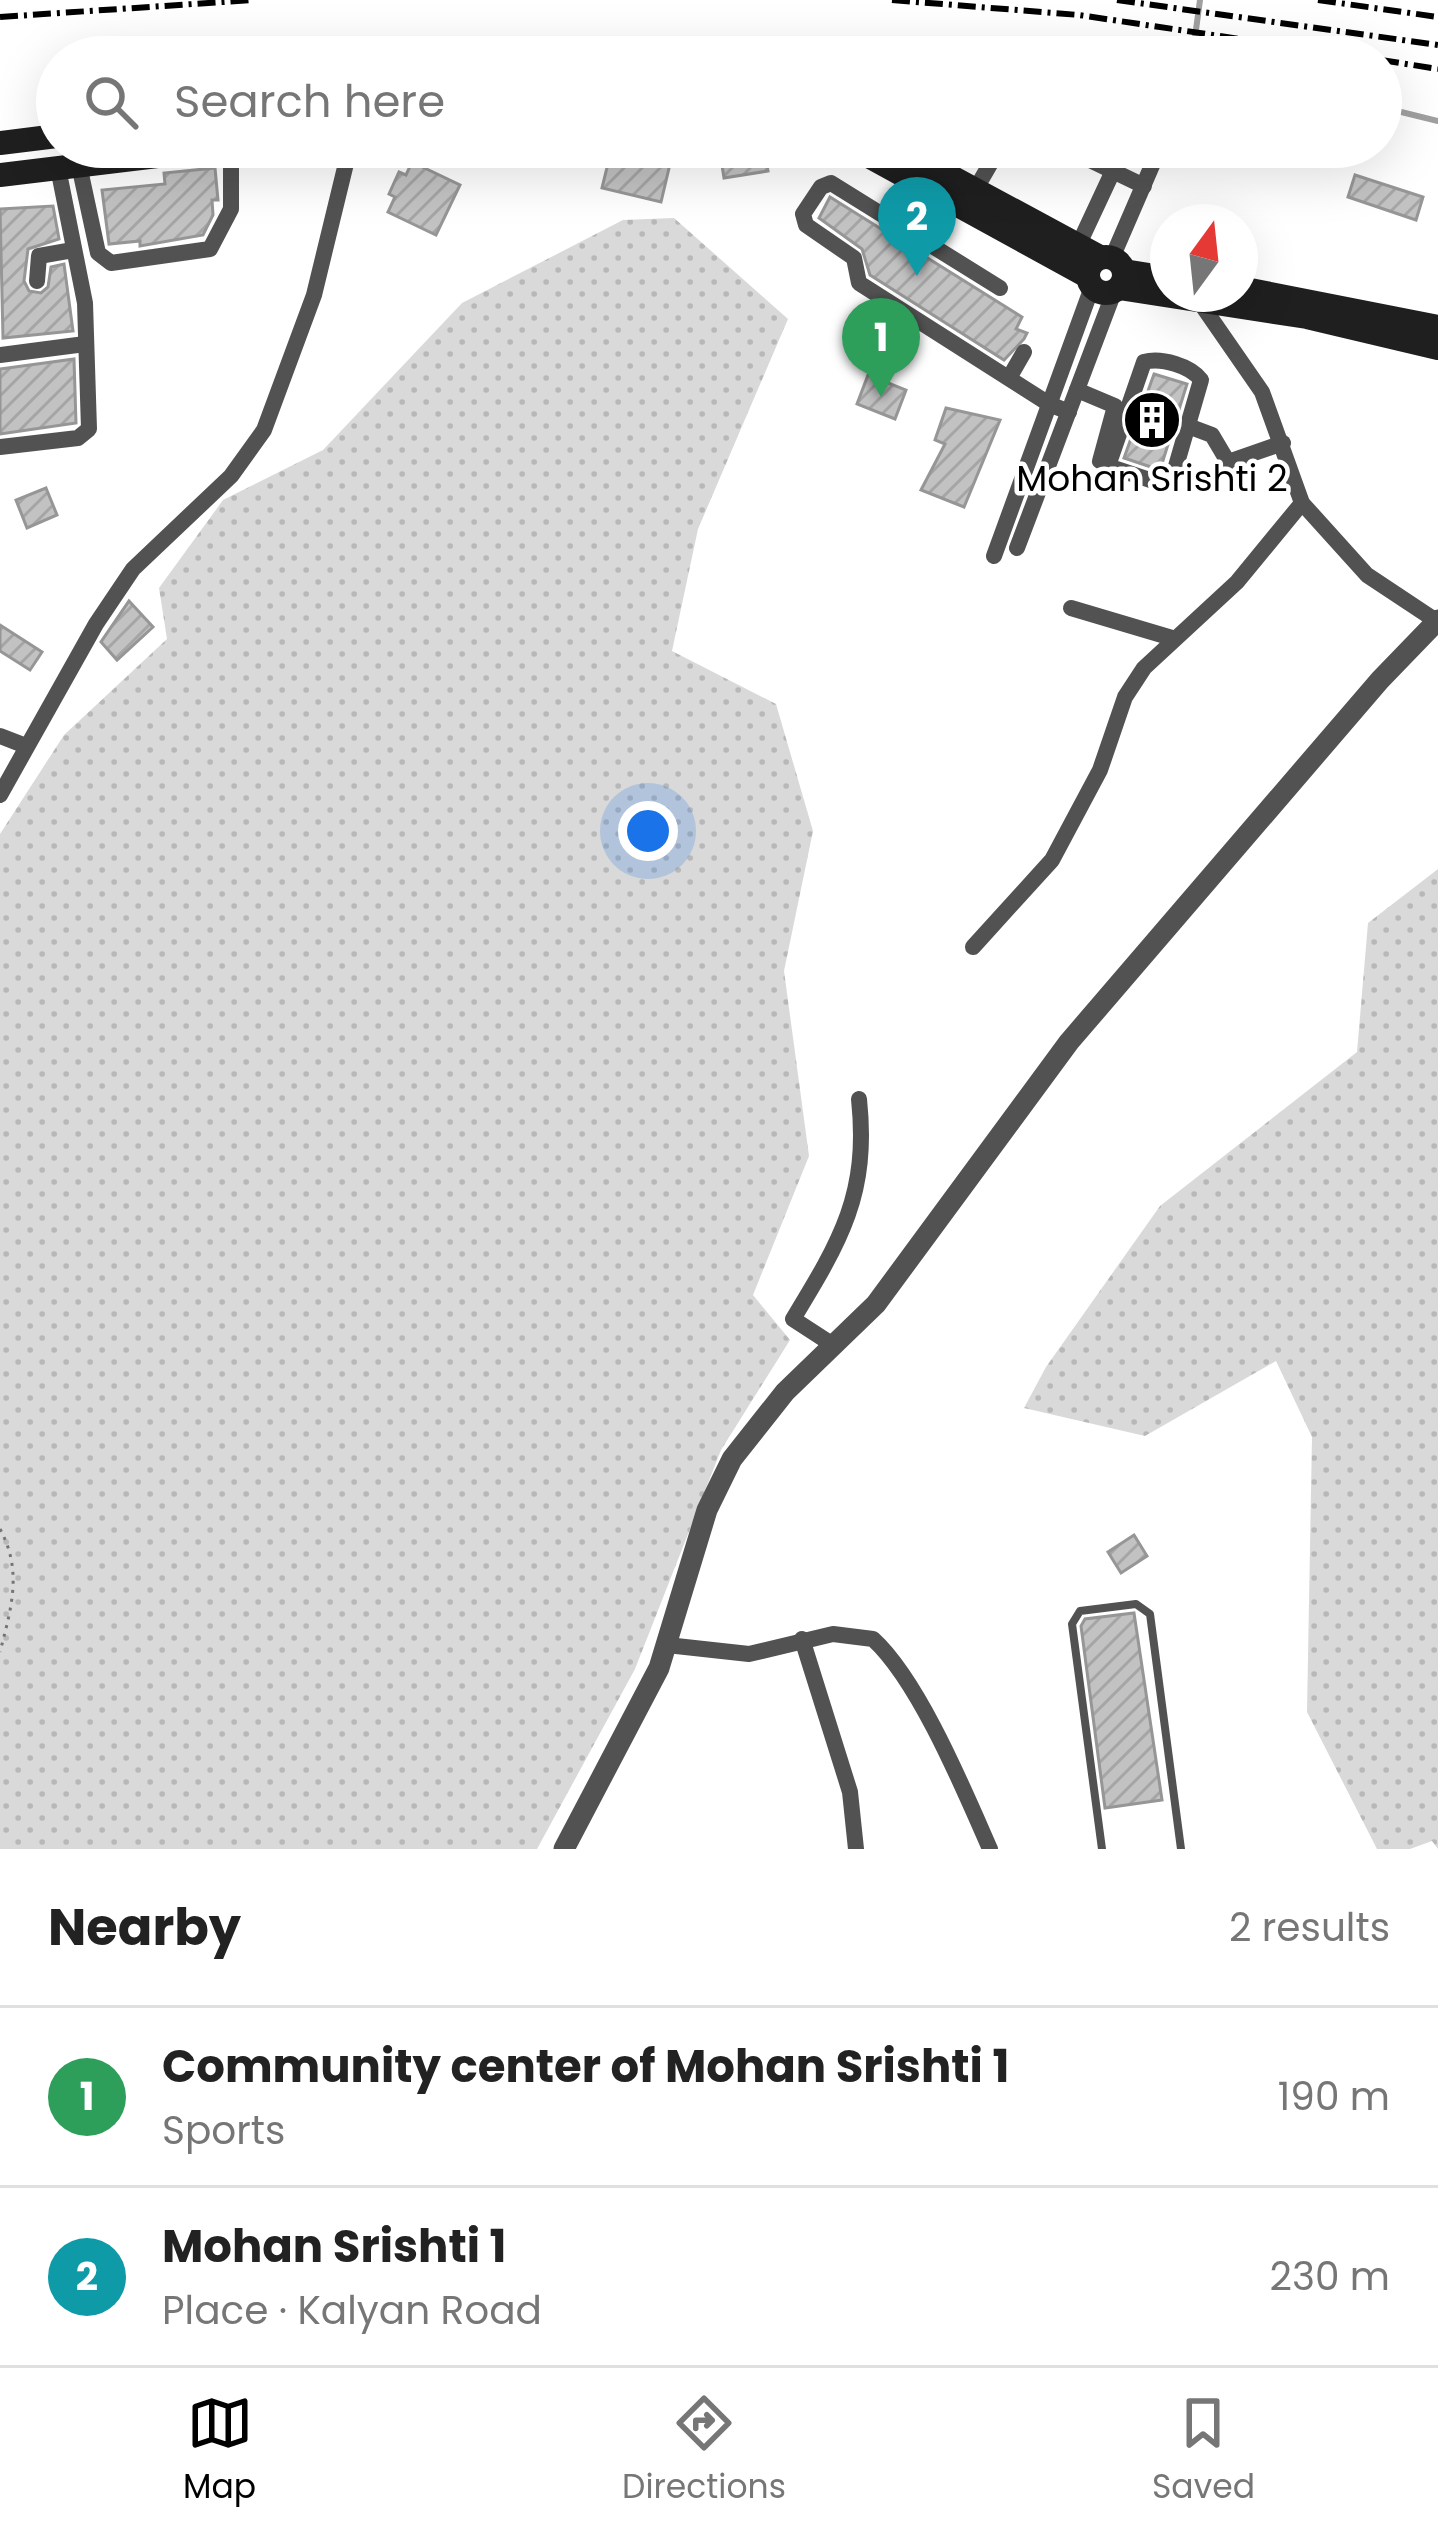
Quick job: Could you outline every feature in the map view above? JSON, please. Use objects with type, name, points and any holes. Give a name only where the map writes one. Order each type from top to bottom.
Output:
[{"type":"main road","points":[[0,142],[36,138]]},
{"type":"main road","points":[[0,175],[54,168]]},
{"type":"main road","points":[[887,168],[932,195],[1103,272],[1150,285]]},
{"type":"main road","points":[[932,168],[1103,272],[1150,276]]},
{"type":"main road","points":[[1258,290],[1438,327]]},
{"type":"main road","points":[[1258,308],[1438,348]]},
{"type":"street","points":[[0,447],[86,436],[86,303],[73,250],[69,168]]},
{"type":"street","points":[[70,168],[98,254],[111,263],[210,249],[231,209],[232,168]]},
{"type":"street","points":[[0,795],[134,569],[230,476],[264,430],[314,295],[345,168]]},
{"type":"street","points":[[974,192],[988,168]]},
{"type":"street","points":[[1107,168],[1144,186]]},
{"type":"street","points":[[994,556],[1049,404],[1151,168]]},
{"type":"street","points":[[1017,548],[1077,390],[1103,272],[1113,171]]},
{"type":"street","points":[[1000,288],[830,183],[821,187],[803,214],[806,225],[854,258],[860,284],[1049,404],[1069,412]]},
{"type":"street","points":[[910,232],[932,195]]},
{"type":"street","points":[[37,281],[40,256],[73,250]]},
{"type":"street","points":[[564,1849],[667,1645],[707,1510],[732,1460],[785,1392],[876,1304],[1069,1042],[1364,698],[1438,622],[1367,575],[1302,503],[1262,392],[1209,312]]},
{"type":"street","points":[[0,355],[85,344]]},
{"type":"street","points":[[1009,378],[1024,352]]},
{"type":"street","points":[[1077,390],[1115,406],[1098,457],[1108,466],[1165,483],[1174,473],[1201,386],[1198,374],[1154,359],[1144,362],[1108,466]]},
{"type":"street","points":[[1188,426],[1212,435],[1228,462],[1283,442]]},
{"type":"street","points":[[973,947],[1052,860],[1100,770],[1125,697],[1172,638],[1237,582],[1302,503]]},
{"type":"street","points":[[1071,608],[1172,638]]},
{"type":"street","points":[[0,736],[26,746]]},
{"type":"street","points":[[833,1345],[793,1319],[840,1242],[856,1202],[863,1144],[859,1099]]},
{"type":"street","points":[[667,1645],[749,1654],[802,1639],[853,1634],[873,1639],[886,1651],[961,1783],[990,1849]]},
{"type":"street","points":[[802,1639],[850,1792],[856,1849]]},
{"type":"lane","points":[[1102,1849],[1072,1624],[1080,1611],[1136,1604],[1150,1614],[1181,1849]]},
{"type":"path","points":[[0,1529],[13,1560],[15,1593],[0,1652]]},
{"type":"shaded area","points":[[674,218],[788,319],[698,529],[672,651],[776,704],[813,831],[784,971],[809,1156],[753,1295],[790,1340],[721,1450],[635,1669],[537,1849],[0,1849],[0,834],[64,735],[167,639],[159,588],[223,500],[323,450],[462,303],[623,220]]},
{"type":"shaded area","points":[[1438,869],[1438,1849],[1432,1841],[1410,1849],[1377,1849],[1307,1712],[1312,1437],[1276,1361],[1145,1436],[1024,1408],[1046,1367],[1160,1206],[1357,1052],[1368,923]]},
{"type":"building","points":[[215,168],[218,200],[212,200],[213,215],[203,235],[140,246],[140,241],[109,244],[102,190],[165,184],[164,173]]},
{"type":"building","points":[[409,168],[425,168],[460,185],[436,235],[388,212],[395,197],[389,194],[399,172],[406,175]]},
{"type":"building","points":[[607,168],[669,168],[661,202],[602,188]]},
{"type":"building","points":[[722,168],[768,168],[768,171],[724,178]]},
{"type":"building","points":[[1355,175],[1423,197],[1416,220],[1348,197]]},
{"type":"building","points":[[830,197],[1022,317],[1016,329],[1027,333],[1024,339],[1004,360],[870,275],[862,249],[819,218]]},
{"type":"building","points":[[53,206],[59,239],[28,249],[24,281],[29,291],[41,293],[48,287],[51,267],[64,264],[73,331],[3,338],[0,209]]},
{"type":"building","points":[[74,359],[76,423],[0,434],[0,369]]},
{"type":"building","name":"Mohan Srishti 2","points":[[1154,374],[1187,384],[1160,470],[1124,458]]},
{"type":"building","points":[[868,375],[906,390],[895,419],[857,404]]},
{"type":"building","points":[[946,408],[1000,420],[964,507],[921,490],[945,444],[935,440]]},
{"type":"building","points":[[46,488],[57,515],[27,528],[16,500]]},
{"type":"building","points":[[129,601],[153,627],[117,660],[101,642]]},
{"type":"building","points":[[0,625],[42,652],[30,670],[0,651]]},
{"type":"building","points":[[1134,1535],[1147,1556],[1121,1573],[1108,1552]]},
{"type":"building","points":[[1134,1613],[1162,1800],[1105,1808],[1081,1626],[1085,1619]]},
{"type":"waterway","points":[[1195,36],[1200,0]]},
{"type":"waterway","points":[[1402,112],[1438,121]]},
{"type":"railway","points":[[0,17],[253,0]]},
{"type":"railway","points":[[892,0],[1079,15],[1220,36]]},
{"type":"railway","points":[[1117,0],[1374,36]]},
{"type":"railway","points":[[1318,0],[1438,17]]},
{"type":"railway","points":[[1402,40],[1438,45]]},
{"type":"railway","points":[[1402,63],[1438,69]]},
{"type":"place","name":"Mohan Srishti 1","points":[[917,276]]},
{"type":"place","name":"Community center of Mohan Srishti 1","points":[[881,397]]},
{"type":"place","name":"Mohan Srishti 2","points":[[1152,420]]}]
